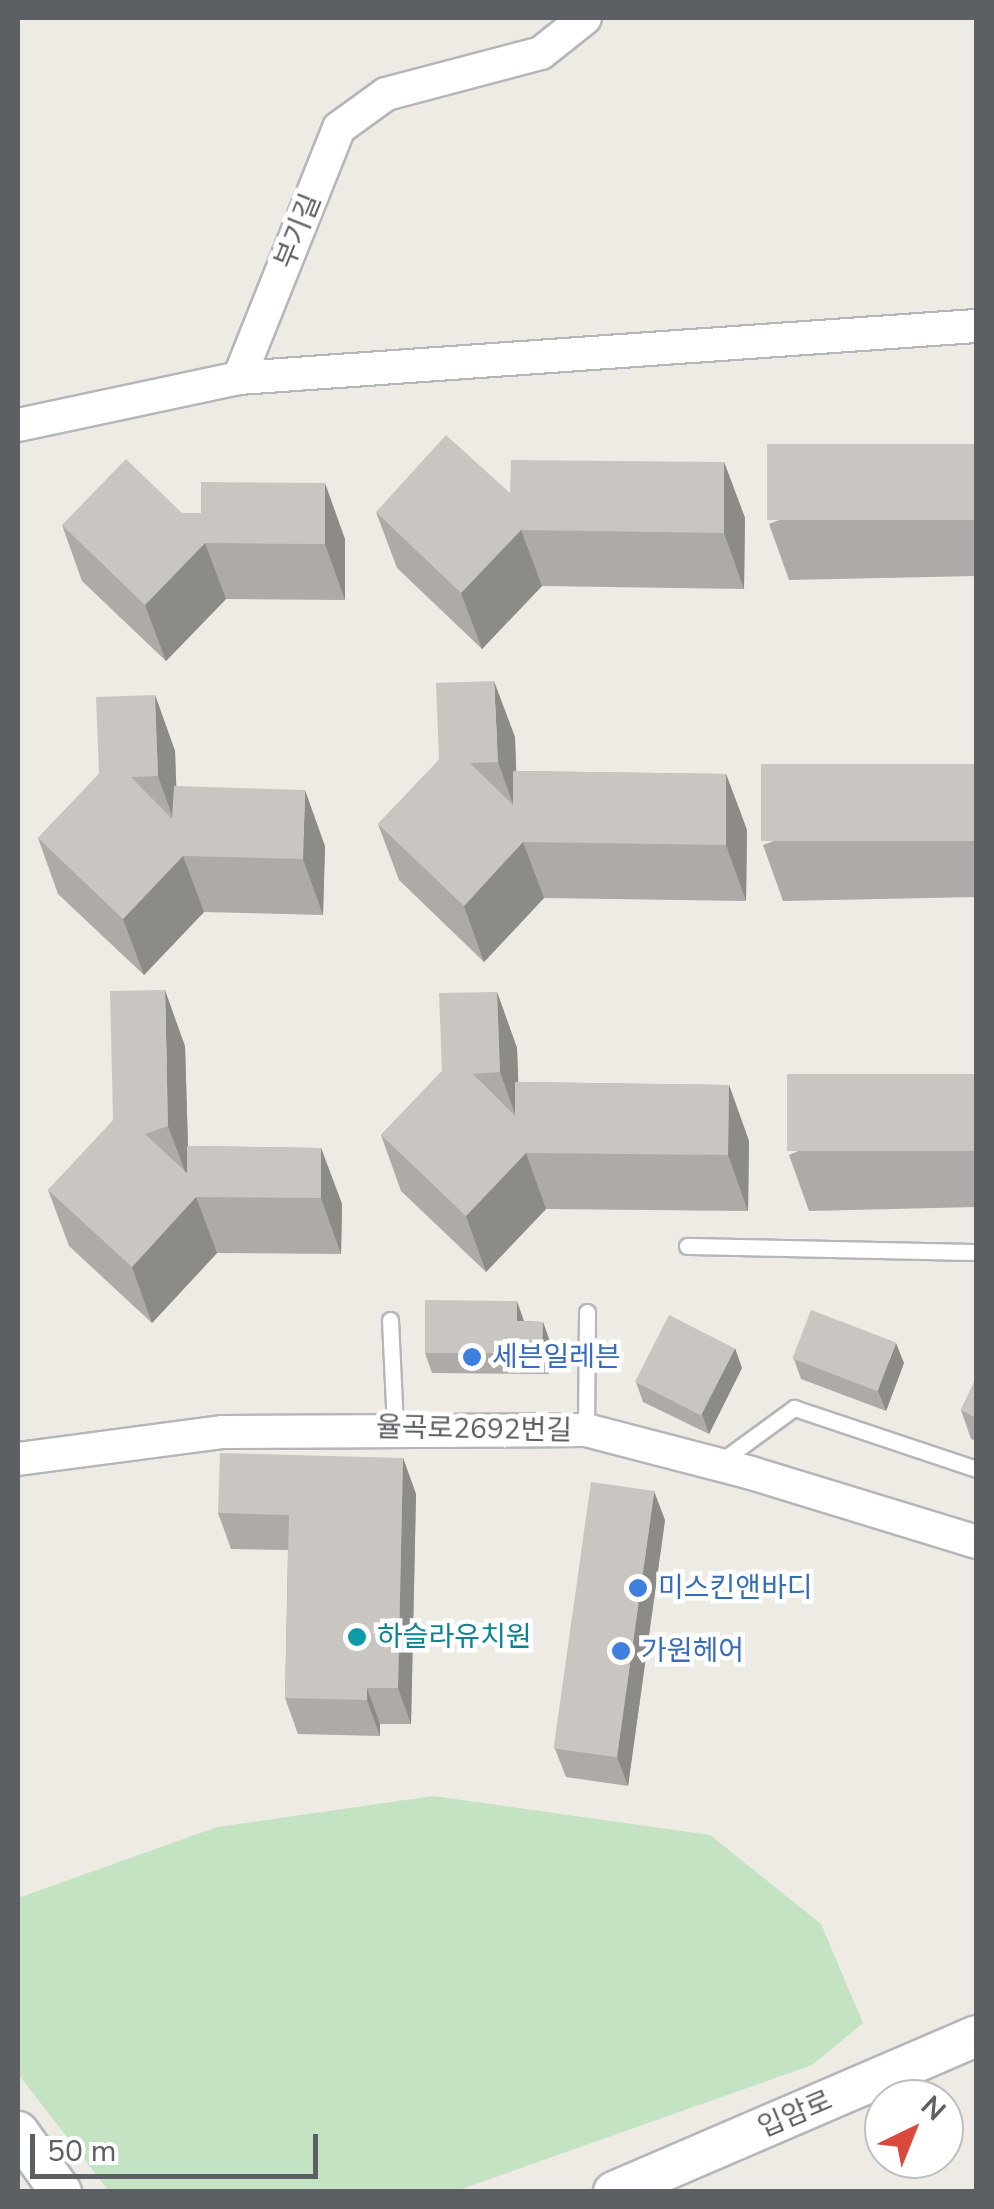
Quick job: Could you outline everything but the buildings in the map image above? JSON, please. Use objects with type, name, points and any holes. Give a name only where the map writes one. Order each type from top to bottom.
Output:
[{"type":"street","name":"부기길","points":[[239,378],[339,128],[386,94],[540,53],[584,18]]},
{"type":"street","points":[[18,425],[239,378],[976,326]]},
{"type":"street","name":"율곡로2692번길","points":[[18,1459],[223,1432],[395,1428],[586,1430],[717,1464],[976,1542]]},
{"type":"street","name":"입암로","points":[[614,2192],[976,2036]]},
{"type":"street","points":[[18,2132],[62,2192]]},
{"type":"lane","points":[[687,1246],[976,1252]]},
{"type":"lane","points":[[586,1430],[587,1312]]},
{"type":"lane","points":[[390,1320],[395,1428]]},
{"type":"lane","points":[[717,1464],[794,1408],[976,1469]]},
{"type":"green space","points":[[433,1796],[710,1835],[821,1924],[863,2023],[812,2065],[456,2191],[109,2191],[18,2074],[18,1898],[217,1827]]},
{"type":"place","name":"세븐일레븐","points":[[472,1357]]},
{"type":"place","name":"미스킨앤바디","points":[[638,1588]]},
{"type":"place","name":"하슬라유치원","points":[[357,1637]]},
{"type":"place","name":"가원헤어","points":[[621,1651]]}]
